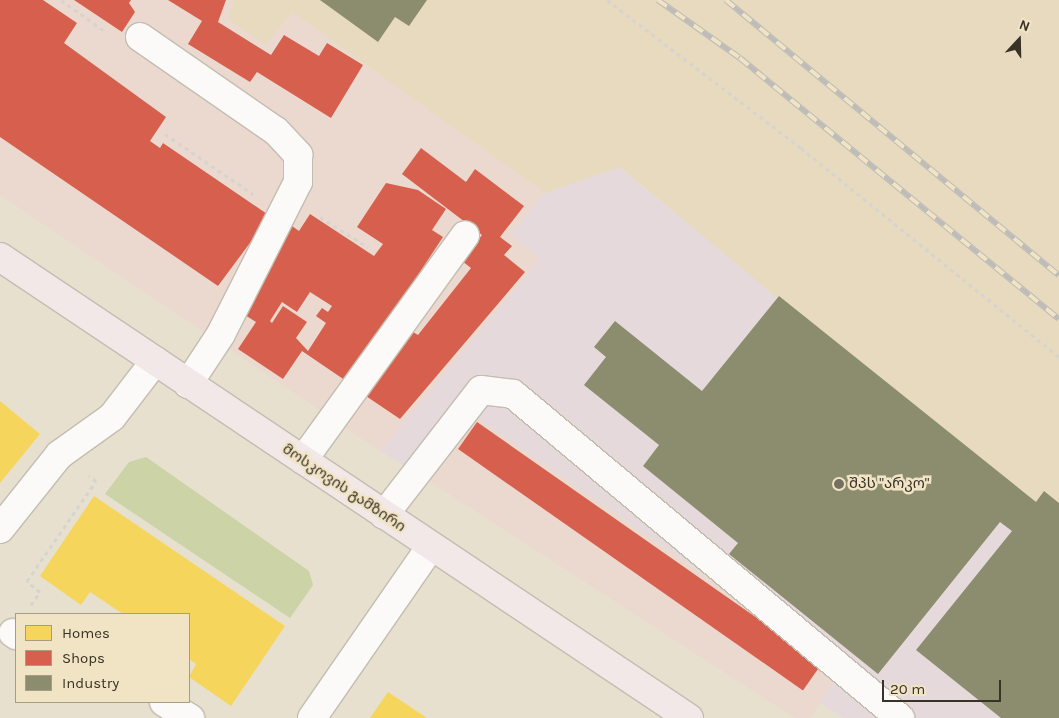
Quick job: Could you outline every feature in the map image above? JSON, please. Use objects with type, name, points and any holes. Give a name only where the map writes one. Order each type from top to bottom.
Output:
[{"type":"main road","name":"მოსკოვის გამზირი","points":[[0,257],[689,718]]},
{"type":"street","points":[[140,37],[276,130],[298,155],[298,182],[221,334],[188,384]]},
{"type":"street","points":[[303,460],[465,236]]},
{"type":"street","points":[[0,529],[59,455],[112,417],[155,361]]},
{"type":"street","points":[[384,515],[481,390],[513,394],[900,718]]},
{"type":"street","points":[[312,718],[431,546]]},
{"type":"street","points":[[166,703],[190,718]]},
{"type":"path","points":[[61,0],[119,42],[132,45],[140,37]]},
{"type":"path","points":[[607,0],[801,148],[1059,357]]},
{"type":"path","points":[[165,134],[286,206],[368,246]]},
{"type":"path","points":[[30,607],[40,592],[26,581],[96,481],[59,455]]},
{"type":"shaded area","points":[[0,0],[234,0],[228,19],[292,12],[545,193],[511,234],[541,259],[380,451],[0,195]]},
{"type":"shaded area","points":[[234,0],[1059,0],[1059,526],[870,375],[620,167],[545,193],[292,12],[265,45],[228,19]]},
{"type":"shaded area","points":[[619,167],[1059,526],[1059,718],[843,718],[819,702],[842,670],[470,413],[421,476],[380,451],[540,259],[511,234],[545,193]]},
{"type":"shaded area","points":[[470,413],[842,671],[810,718],[795,718],[421,476]]},
{"type":"green space","points":[[146,457],[309,571],[313,585],[290,618],[105,494],[129,462]]},
{"type":"building: Homes","points":[[0,401],[40,434],[0,483]]},
{"type":"building: Homes","points":[[94,496],[285,626],[231,706],[190,678],[196,664],[190,660],[190,613],[122,613],[90,592],[81,605],[40,576]]},
{"type":"building: Homes","points":[[388,692],[427,718],[370,718]]},
{"type":"building: Shops","points":[[0,0],[43,0],[77,23],[64,43],[166,117],[150,141],[160,148],[163,143],[270,216],[218,286],[0,137]]},
{"type":"building: Shops","points":[[74,0],[131,0],[129,3],[135,12],[122,32]]},
{"type":"building: Shops","points":[[168,0],[226,0],[218,22],[271,55],[284,35],[319,56],[327,43],[363,65],[331,118],[257,72],[250,82],[188,44],[202,21]]},
{"type":"building: Shops","points":[[421,148],[466,182],[475,169],[524,206],[500,237],[512,246],[504,255],[525,272],[400,419],[357,390],[403,326],[418,335],[471,268],[462,261],[482,235],[402,174]]},
{"type":"building: Shops","points":[[386,183],[418,190],[446,209],[432,230],[443,237],[389,319],[352,385],[302,351],[283,379],[238,349],[256,322],[237,310],[292,226],[299,231],[310,214],[374,256],[383,244],[357,227]],"holes":[[[310,292],[332,306],[328,312],[322,308],[316,316],[326,323],[308,351],[296,338],[307,322],[283,306],[272,323],[270,321],[282,302],[297,312]]]},
{"type":"building: Shops","points":[[477,422],[822,663],[803,691],[458,449]]},
{"type":"building: Industry","points":[[320,0],[427,0],[409,26],[395,17],[378,42]]},
{"type":"building: Industry","name":"შპს \"არკო\"","points":[[779,296],[1036,502],[1044,491],[1059,503],[1059,718],[1001,718],[916,650],[1012,531],[1000,522],[878,674],[729,554],[738,543],[643,466],[659,445],[584,385],[606,357],[594,347],[615,321],[702,391]]},
{"type":"railway","points":[[658,0],[740,58],[1059,319]]},
{"type":"railway","points":[[726,0],[1059,275]]},
{"type":"place","name":"შპს \"არკო\"","points":[[839,484]]}]
